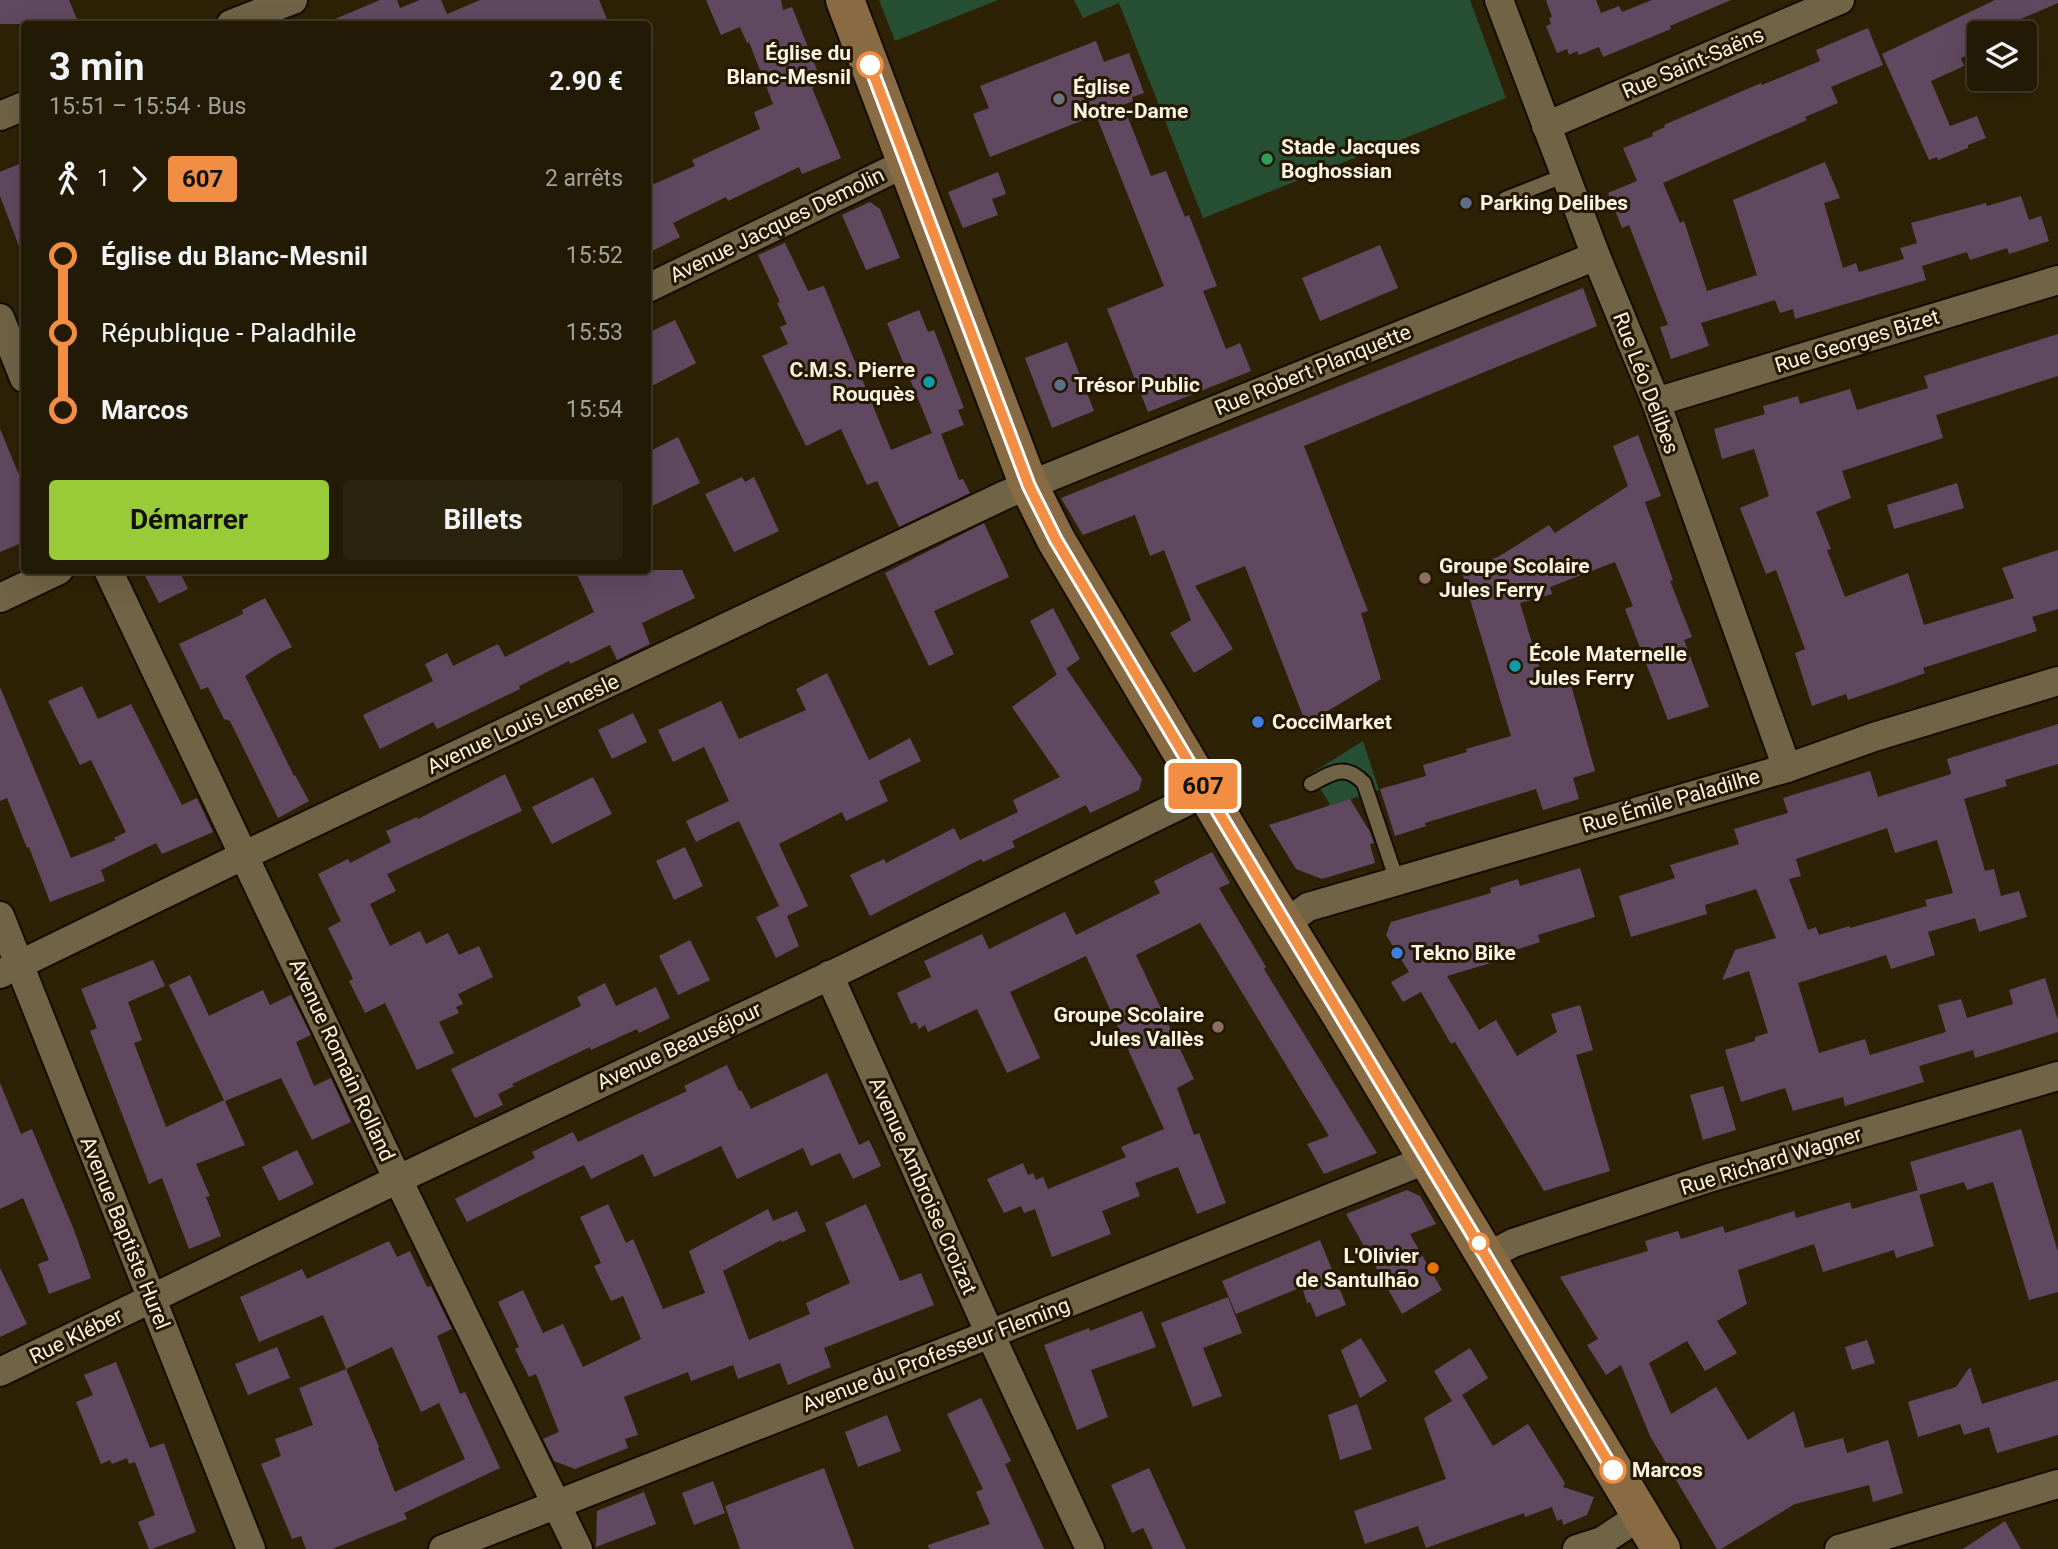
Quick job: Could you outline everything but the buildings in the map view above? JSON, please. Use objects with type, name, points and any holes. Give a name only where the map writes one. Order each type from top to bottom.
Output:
[{"type":"main road","points":[[845,0],[1029,486],[1056,540],[1661,1549]]},
{"type":"street","points":[[239,21],[293,0]]},
{"type":"street","name":"Rue Léo Delibes","points":[[1499,0],[1596,256],[1656,402],[1787,768]]},
{"type":"street","name":"Rue Saint-Saëns","points":[[1546,126],[1840,0]]},
{"type":"street","points":[[0,116],[21,107]]},
{"type":"street","name":"Avenue Jacques Demolin","points":[[651,287],[906,163]]},
{"type":"street","name":"Rue Robert Planquette","points":[[1029,486],[1596,256]]},
{"type":"street","name":"Rue Georges Bizet","points":[[1656,402],[2058,280]]},
{"type":"street","points":[[0,318],[21,370]]},
{"type":"street","name":"Avenue Louis Lemesle","points":[[9,970],[932,528],[1029,486]]},
{"type":"street","points":[[0,598],[51,574]]},
{"type":"street","name":"Avenue Romain Rolland","points":[[110,574],[578,1549]]},
{"type":"street","name":"Rue Émile Paladilhe","points":[[1286,923],[1308,906],[1787,768],[1874,737],[2058,681]]},
{"type":"street","name":"Avenue Beauséjour","points":[[151,1300],[829,975],[1172,809],[1205,790]]},
{"type":"street","name":"Avenue Baptiste Hurel","points":[[0,916],[9,970],[151,1300],[251,1549]]},
{"type":"street","name":"Avenue Ambroise Croizat","points":[[829,975],[1090,1549]]},
{"type":"street","name":"Rue Richard Wagner","points":[[1487,1257],[1513,1243],[1709,1178],[2058,1076]]},
{"type":"street","name":"Avenue du Professeur Fleming","points":[[443,1549],[1428,1158]]},
{"type":"street","name":"Rue Kléber","points":[[0,1372],[151,1300]]},
{"type":"street","points":[[1839,1549],[2058,1484]]},
{"type":"street","points":[[1577,1549],[1602,1541],[1640,1516]]},
{"type":"lane","points":[[1505,199],[1566,175]]},
{"type":"lane","points":[[1311,785],[1341,771],[1356,775],[1364,783],[1397,881]]},
{"type":"green space","points":[[879,0],[998,0],[895,41]]},
{"type":"green space","name":"Stade Jacques Boghossian","points":[[1074,0],[1470,0],[1506,98],[1203,218],[1119,3],[1083,18]]},
{"type":"green space","points":[[1363,741],[1379,790],[1326,807],[1330,804],[1317,784],[1313,786],[1307,776]]},
{"type":"bus line","name":"607","points":[[870,65],[1029,486],[1056,540],[1613,1470]]},
{"type":"place","name":"Église du Blanc-Mesnil","points":[[870,65]]},
{"type":"place","name":"Église Notre-Dame","points":[[1059,99]]},
{"type":"place","name":"Stade Jacques Boghossian","points":[[1267,159]]},
{"type":"place","name":"Parking Delibes","points":[[1466,203]]},
{"type":"place","name":"C.M.S. Pierre Rouquès","points":[[929,382]]},
{"type":"place","name":"Trésor Public","points":[[1060,385]]},
{"type":"place","name":"Groupe Scolaire Jules Ferry","points":[[1425,578]]},
{"type":"place","name":"École Maternelle Jules Ferry","points":[[1515,666]]},
{"type":"place","name":"CocciMarket","points":[[1258,722]]},
{"type":"place","name":"Tekno Bike","points":[[1397,953]]},
{"type":"place","name":"Groupe Scolaire Jules Vallès","points":[[1218,1027]]},
{"type":"place","name":"L'Olivier de Santulhão","points":[[1433,1268]]},
{"type":"place","name":"Marcos","points":[[1613,1470]]}]
